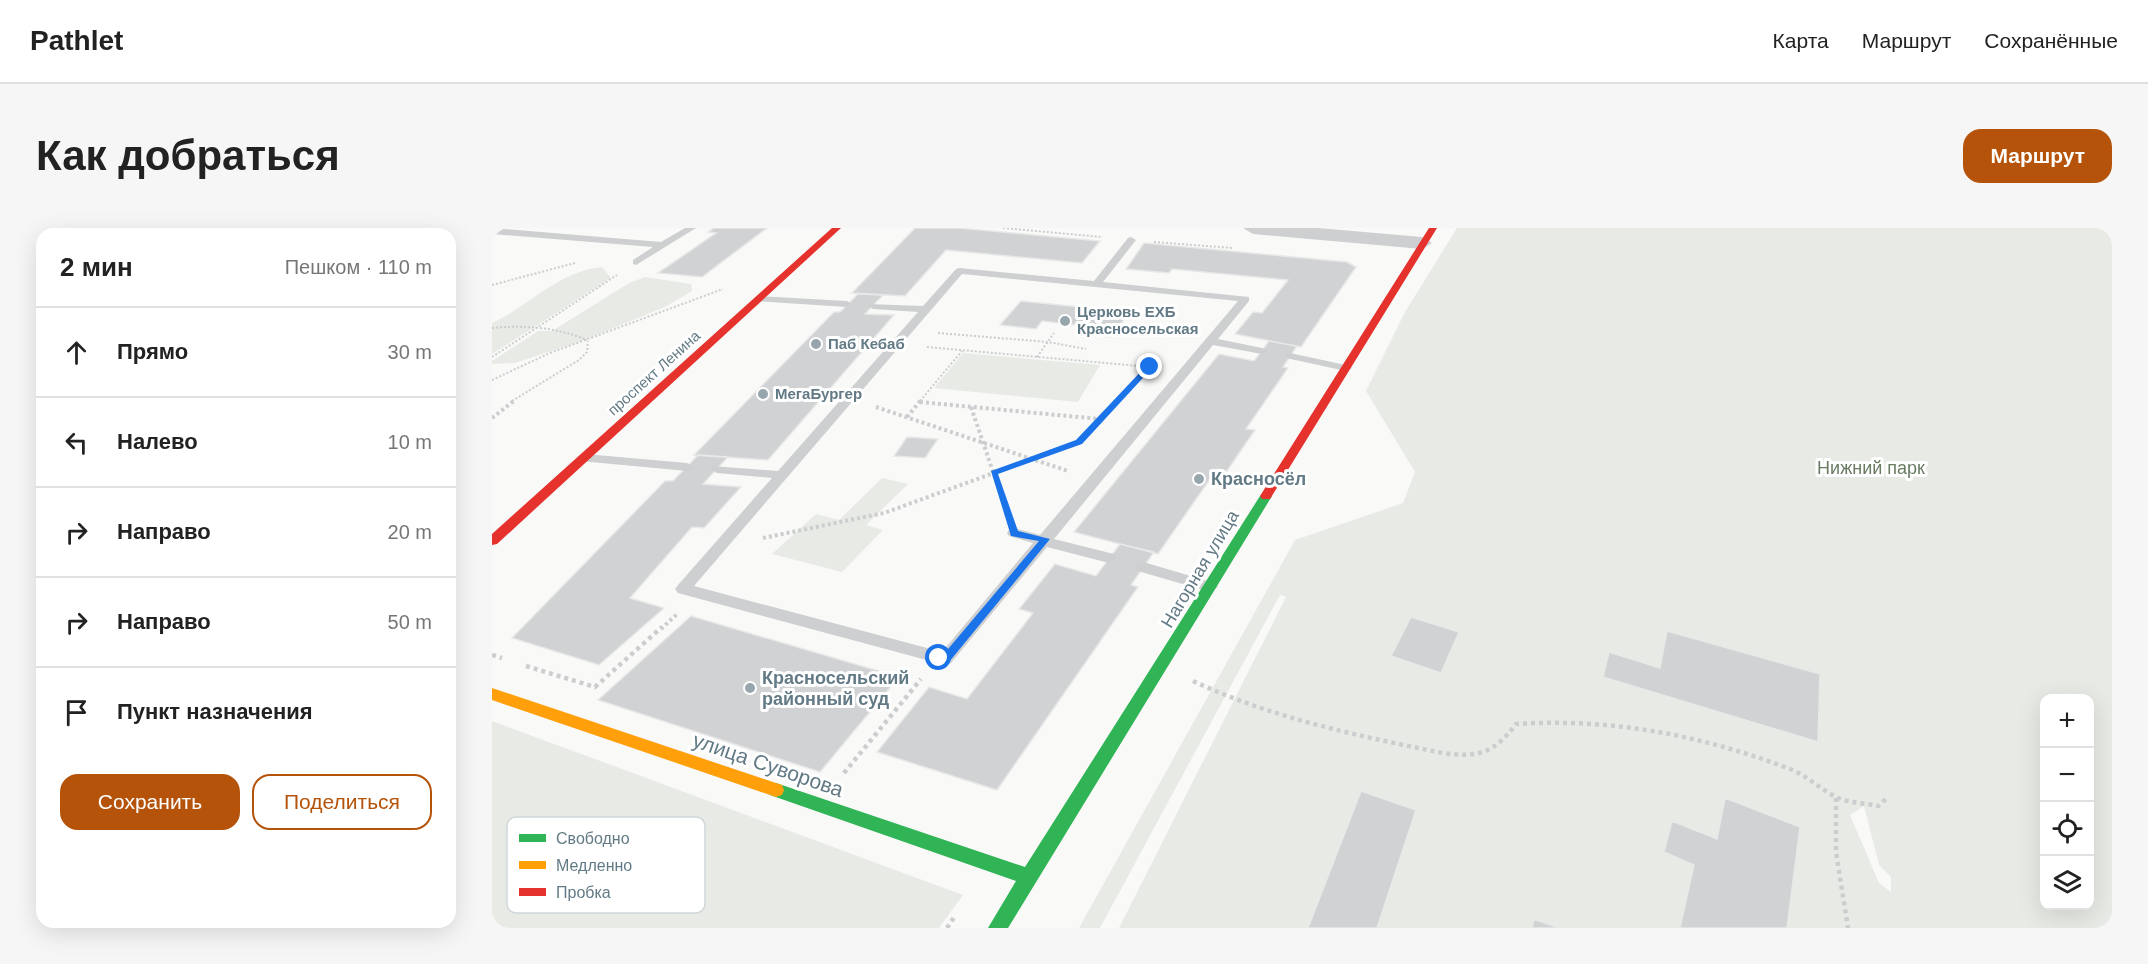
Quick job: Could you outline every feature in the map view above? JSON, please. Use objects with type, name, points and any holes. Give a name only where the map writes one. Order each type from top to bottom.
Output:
[{"type":"street","name":"проспект Ленина","points":[[492,541],[837,228]]},
{"type":"street","points":[[1253,228],[1428,236]]},
{"type":"street","name":"Нагорная улица","points":[[997,928],[1163,665],[1428,236]]},
{"type":"street","name":"улица Суворова","points":[[492,694],[1030,877]]},
{"type":"lane","points":[[636,262],[692,228]]},
{"type":"lane","points":[[495,230],[661,245]]},
{"type":"lane","points":[[1096,285],[1131,240]]},
{"type":"lane","points":[[959,271],[1245,300],[945,659],[682,589],[927,309],[959,271]]},
{"type":"lane","points":[[759,299],[847,304]]},
{"type":"lane","points":[[873,306],[927,309]]},
{"type":"lane","points":[[1211,340],[1262,351]]},
{"type":"lane","points":[[1290,356],[1346,368]]},
{"type":"lane","points":[[585,458],[687,467]]},
{"type":"lane","points":[[717,469],[782,475]]},
{"type":"lane","points":[[1014,533],[1046,539],[1109,558]]},
{"type":"lane","points":[[1143,567],[1210,587]]},
{"type":"path","points":[[1003,228],[1234,248]]},
{"type":"path","points":[[492,357],[636,262]]},
{"type":"path","points":[[492,380],[550,353],[733,285]]},
{"type":"path","points":[[492,328],[538,327],[574,334],[588,340]]},
{"type":"path","points":[[908,330],[1048,342],[1086,349]]},
{"type":"path","points":[[1037,357],[1054,333]]},
{"type":"path","points":[[492,418],[511,402],[579,360],[586,352],[588,340]]},
{"type":"path","points":[[923,347],[1158,368]]},
{"type":"path","points":[[907,417],[962,350]]},
{"type":"path","points":[[794,532],[884,513],[1079,442],[1150,367]]},
{"type":"path","points":[[920,402],[1100,419]]},
{"type":"path","points":[[868,404],[1068,471]]},
{"type":"path","points":[[971,407],[1014,533]]},
{"type":"path","points":[[515,662],[595,687],[700,594]]},
{"type":"path","points":[[492,655],[503,659]]},
{"type":"path","points":[[843,775],[939,658]]},
{"type":"path","points":[[1163,665],[1204,687],[1275,713],[1344,731],[1452,753],[1483,753],[1503,741],[1516,724],[1588,721],[1659,729],[1739,749],[1803,774],[1836,798],[1878,806],[1887,798]]},
{"type":"path","points":[[1836,798],[1836,852],[1848,928]]},
{"type":"green space","name":"Нижний парк","points":[[1457,228],[2112,228],[2112,928],[1119,928],[1286,597],[1280,595],[1100,928],[1079,928],[1295,540],[1403,503],[1415,472],[1366,391],[1405,312]],"holes":[[[1864,806],[1879,865],[1891,877],[1891,892],[1879,883],[1850,815]]]},
{"type":"green space","points":[[602,267],[611,278],[492,354],[492,323],[558,282],[586,270]]},
{"type":"green space","points":[[645,277],[691,284],[692,291],[665,307],[579,342],[515,363],[492,364],[492,361],[538,331],[552,331],[629,283]]},
{"type":"green space","points":[[963,353],[1100,365],[1078,402],[934,388]]},
{"type":"green space","points":[[882,478],[908,484],[866,525],[883,530],[842,572],[772,554],[816,514],[839,520]]},
{"type":"green space","points":[[492,721],[963,895],[939,928],[492,928]]},
{"type":"building","points":[[714,228],[767,228],[702,277],[658,273],[716,233],[708,232]]},
{"type":"building","points":[[915,228],[959,228],[1100,241],[1082,263],[946,250],[905,296],[852,293]]},
{"type":"building","points":[[1144,243],[1347,262],[1356,267],[1301,347],[1235,334],[1253,312],[1262,313],[1288,280],[1172,269],[1169,273],[1126,269]]},
{"type":"building","points":[[858,294],[883,295],[865,314],[894,315],[768,460],[694,455],[834,312],[840,312]]},
{"type":"building","points":[[1021,301],[1129,312],[1112,337],[1081,334],[1087,326],[1042,321],[1036,329],[1000,325]]},
{"type":"building","points":[[1269,341],[1297,346],[1283,367],[1288,368],[1246,429],[1255,430],[1227,471],[1217,469],[1158,554],[1074,532],[1219,354],[1254,361]]},
{"type":"building","points":[[907,437],[938,439],[925,458],[894,456]]},
{"type":"building","points":[[698,455],[728,457],[703,484],[741,487],[704,528],[692,527],[630,598],[664,608],[599,665],[512,638],[665,481],[673,481]]},
{"type":"building","points":[[1120,544],[1154,552],[1131,585],[1138,587],[997,790],[877,752],[929,687],[967,699],[1033,613],[1019,609],[1055,564],[1096,576]]},
{"type":"building","name":"Красносельский районный суд","points":[[691,616],[899,677],[820,772],[598,700]]},
{"type":"building","points":[[1411,617],[1459,632],[1441,673],[1391,656]]},
{"type":"building","points":[[1667,631],[1820,674],[1818,742],[1603,677],[1609,652],[1660,668]]},
{"type":"building","points":[[1361,791],[1416,810],[1377,928],[1308,928]]},
{"type":"building","points":[[1725,798],[1800,827],[1787,928],[1680,928],[1694,865],[1664,852],[1672,821],[1717,839]]},
{"type":"building","points":[[1534,919],[1559,928],[1532,928]]},
{"type":"traffic: fast","points":[[997,928],[1266,496]]},
{"type":"traffic: fast","points":[[776,790],[1030,877]]},
{"type":"traffic: slow","points":[[492,694],[776,790]]},
{"type":"traffic: jam","points":[[492,541],[837,228]]},
{"type":"traffic: jam","points":[[1266,496],[1433,228]]},
{"type":"place","name":"Церковь ЕХБ Красносельская","points":[[1065,321]]},
{"type":"place","name":"Паб Кебаб","points":[[816,344]]},
{"type":"place","name":"МегаБургер","points":[[763,394]]},
{"type":"place","name":"Красносёл","points":[[1199,479]]},
{"type":"place","name":"Красносельский районный суд","points":[[750,688]]},
{"type":"route","points":[[939,658],[945,659],[1046,539],[1014,533],[994,473],[1079,442],[1150,367]]}]
